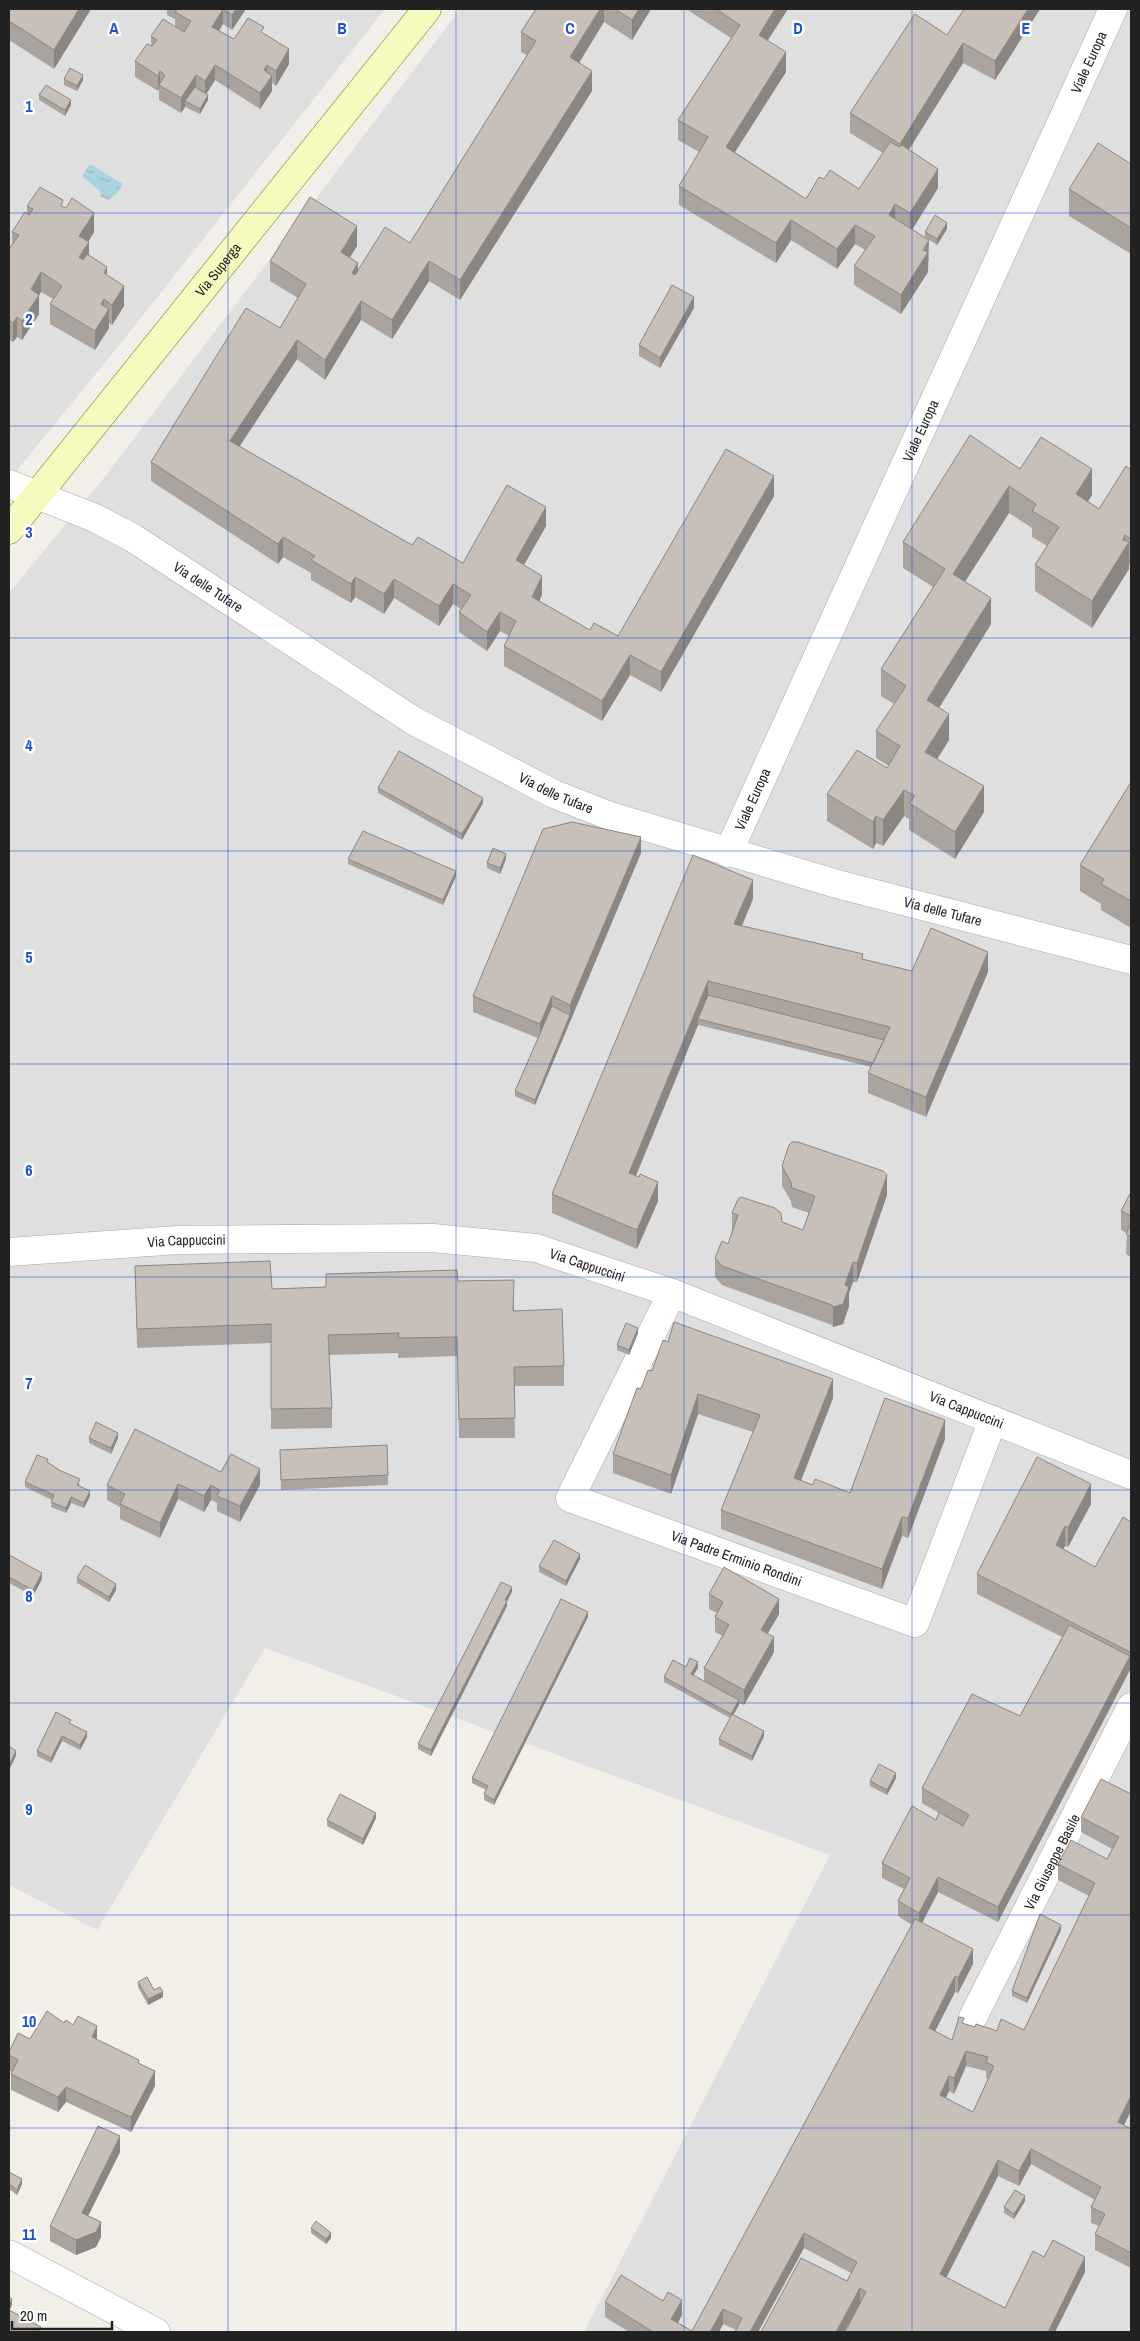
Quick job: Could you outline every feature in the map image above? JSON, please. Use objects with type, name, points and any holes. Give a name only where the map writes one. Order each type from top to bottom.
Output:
[{"type":"street","name":"Via Superga","points":[[9,530],[427,9]]},
{"type":"street","name":"Viale Europa","points":[[728,853],[1113,9]]},
{"type":"street","name":"Via delle Tufare","points":[[9,484],[95,518],[133,538],[414,721],[554,794],[602,813],[728,853],[837,884],[1131,960]]},
{"type":"street","name":"Via Cappuccini","points":[[9,1252],[178,1240],[433,1238],[536,1248],[672,1292],[1131,1475]]},
{"type":"street","name":"Via Padre Erminio Rondini","points":[[672,1292],[570,1498],[915,1623],[993,1420]]},
{"type":"street","name":"Via Giuseppe Basile","points":[[972,2017],[1131,1707]]},
{"type":"street","points":[[9,2254],[156,2332]]},
{"type":"shaded area","points":[[9,9],[385,9],[125,338],[9,480]]},
{"type":"shaded area","points":[[460,9],[1131,9],[1131,2332],[584,2332],[830,1855],[265,1648],[97,1930],[9,1885],[9,593],[103,479]]},
{"type":"water","points":[[90,164],[123,184],[118,192],[109,200],[101,197],[100,191],[82,176]]},
{"type":"building","points":[[9,9],[79,9],[54,50],[9,21]]},
{"type":"building","points":[[177,9],[223,9],[212,27],[234,39],[248,18],[264,27],[261,32],[289,49],[276,71],[267,65],[264,70],[272,76],[260,93],[215,65],[205,81],[196,75],[181,98],[159,85],[165,75],[160,71],[158,76],[135,61],[147,44],[152,46],[157,40],[151,36],[163,19],[184,32],[191,21],[175,12]]},
{"type":"building","points":[[223,9],[236,9],[232,15]]},
{"type":"building","points":[[536,9],[600,9],[570,57],[592,71],[460,280],[429,261],[392,320],[361,301],[325,360],[297,340],[230,441],[412,545],[418,537],[463,563],[507,485],[546,507],[516,560],[542,576],[532,597],[590,630],[594,623],[618,636],[726,449],[774,476],[661,672],[630,655],[602,701],[504,646],[516,621],[500,612],[487,632],[459,612],[471,595],[453,584],[439,606],[394,579],[384,594],[355,577],[351,584],[311,560],[315,556],[283,537],[278,544],[151,462],[246,308],[280,328],[306,284],[270,261],[310,197],[357,226],[341,252],[358,263],[352,273],[355,275],[385,227],[410,243],[536,41],[521,32]]},
{"type":"building","points":[[615,9],[639,9],[632,20]]},
{"type":"building","points":[[716,9],[775,9],[759,35],[786,52],[726,147],[806,199],[819,177],[824,179],[830,170],[859,189],[890,142],[900,147],[902,145],[938,169],[910,213],[895,204],[889,215],[929,240],[923,250],[928,252],[901,295],[854,266],[875,236],[855,225],[837,249],[791,220],[776,243],[679,186],[708,137],[678,120],[740,25]]},
{"type":"building","points":[[964,9],[1028,9],[995,61],[963,43],[900,144],[850,113],[915,14],[947,35]]},
{"type":"building","points":[[70,68],[83,75],[77,86],[64,79]]},
{"type":"building","points":[[46,85],[71,100],[65,110],[39,95]]},
{"type":"building","points":[[195,87],[208,95],[200,109],[185,101]]},
{"type":"building","points":[[1098,143],[1131,164],[1131,228],[1069,189]]},
{"type":"building","points":[[40,187],[63,200],[61,206],[66,208],[72,198],[94,213],[79,236],[89,242],[79,257],[83,260],[87,254],[107,267],[104,273],[124,286],[112,305],[104,299],[101,304],[109,309],[95,331],[50,304],[62,286],[41,272],[31,289],[39,295],[22,321],[17,317],[13,323],[9,320],[9,249],[19,235],[12,232],[25,212],[29,215],[33,209],[27,206]]},
{"type":"building","points":[[935,215],[947,223],[937,239],[925,232]]},
{"type":"building","points":[[672,285],[694,297],[660,358],[639,345]]},
{"type":"building","points":[[970,435],[1020,469],[1041,437],[1092,469],[1076,494],[1099,509],[1126,466],[1131,470],[1131,539],[1125,535],[1123,540],[1129,542],[1092,601],[1035,565],[1059,527],[1032,511],[1036,504],[1009,486],[953,574],[991,598],[927,700],[949,714],[925,752],[984,786],[955,832],[909,803],[915,796],[904,790],[883,820],[876,816],[873,822],[827,794],[857,750],[887,768],[900,746],[876,731],[906,686],[881,669],[945,569],[903,542]]},
{"type":"building","points":[[399,751],[483,798],[462,834],[378,788]]},
{"type":"building","points":[[1131,782],[1131,901],[1101,884],[1104,879],[1080,865]]},
{"type":"building","points":[[572,822],[641,837],[570,1005],[552,996],[540,1024],[473,996],[543,829]]},
{"type":"building","points":[[363,831],[456,871],[443,900],[348,859]]},
{"type":"building","points":[[493,848],[506,854],[500,868],[487,863]]},
{"type":"building","points":[[693,855],[753,880],[734,924],[863,954],[862,959],[912,971],[931,928],[988,952],[926,1097],[868,1073],[890,1027],[708,981],[629,1173],[639,1177],[640,1174],[658,1182],[637,1230],[552,1194]]},
{"type":"building","points":[[708,995],[884,1040],[873,1063],[698,1019]]},
{"type":"building","points":[[552,1006],[570,1015],[535,1100],[515,1091]]},
{"type":"building","points":[[792,1142],[798,1142],[883,1171],[887,1175],[857,1263],[853,1262],[845,1285],[849,1287],[843,1304],[833,1307],[832,1305],[722,1266],[715,1258],[722,1241],[728,1244],[738,1215],[732,1213],[738,1199],[741,1197],[775,1208],[781,1213],[782,1222],[803,1230],[815,1196],[792,1188],[791,1182],[782,1166],[789,1145]]},
{"type":"building","points":[[1131,1192],[1131,1216],[1121,1211]]},
{"type":"building","points":[[1131,1224],[1131,1237],[1126,1234]]},
{"type":"building","points":[[270,1261],[272,1289],[326,1287],[326,1274],[457,1270],[458,1281],[514,1280],[513,1311],[562,1309],[564,1366],[514,1367],[515,1418],[459,1419],[457,1337],[398,1338],[399,1333],[328,1335],[332,1408],[271,1409],[271,1324],[137,1329],[135,1266]]},
{"type":"building","points":[[674,1322],[833,1379],[794,1478],[813,1485],[815,1479],[850,1493],[885,1398],[945,1420],[908,1518],[902,1517],[882,1569],[721,1510],[760,1415],[698,1394],[671,1475],[613,1454],[637,1388],[641,1389],[648,1370],[652,1371],[663,1340],[668,1342]]},
{"type":"building","points":[[626,1323],[638,1328],[629,1350],[617,1345]]},
{"type":"building","points":[[96,1422],[118,1433],[111,1448],[89,1438]]},
{"type":"building","points":[[135,1429],[221,1472],[231,1454],[260,1469],[240,1506],[217,1496],[220,1490],[211,1485],[204,1496],[178,1484],[160,1523],[120,1504],[125,1494],[107,1485]]},
{"type":"building","points":[[387,1445],[388,1475],[281,1480],[280,1450]]},
{"type":"building","points":[[37,1455],[48,1459],[47,1462],[61,1471],[80,1479],[77,1485],[90,1491],[84,1503],[71,1497],[66,1508],[51,1502],[54,1495],[25,1482]]},
{"type":"building","points":[[1037,1457],[1091,1484],[1068,1528],[1065,1526],[1056,1545],[1095,1567],[1123,1517],[1131,1522],[1130,1652],[977,1574]]},
{"type":"building","points":[[554,1540],[580,1554],[566,1581],[539,1566]]},
{"type":"building","points":[[9,1555],[42,1573],[33,1590],[9,1577]]},
{"type":"building","points":[[85,1565],[116,1584],[109,1597],[77,1578]]},
{"type":"building","points":[[724,1567],[779,1599],[761,1630],[774,1637],[744,1690],[704,1668],[729,1625],[715,1617],[723,1602],[709,1594]]},
{"type":"building","points":[[501,1582],[512,1587],[505,1600],[507,1601],[431,1750],[418,1744]]},
{"type":"building","points":[[561,1599],[588,1612],[494,1800],[484,1794],[488,1786],[472,1778]]},
{"type":"building","points":[[1069,1625],[1130,1656],[998,1907],[938,1877],[919,1913],[898,1901],[910,1878],[882,1863],[912,1806],[936,1820],[939,1812],[963,1826],[969,1815],[922,1788],[972,1694],[1020,1716]]},
{"type":"building","points":[[690,1658],[698,1662],[691,1674],[739,1700],[731,1714],[664,1677],[673,1660],[686,1667]]},
{"type":"building","points":[[56,1712],[71,1720],[69,1723],[87,1732],[80,1745],[62,1736],[51,1758],[37,1751]]},
{"type":"building","points":[[732,1714],[764,1731],[752,1756],[719,1739]]},
{"type":"building","points":[[9,1746],[16,1751],[10,1763],[9,1763]]},
{"type":"building","points":[[879,1764],[896,1773],[887,1790],[870,1781]]},
{"type":"building","points":[[1101,1779],[1131,1794],[1131,2096],[1118,2122],[1131,2129],[1131,2253],[1095,2234],[1105,2214],[1091,2207],[1101,2187],[1031,2149],[1019,2171],[998,2160],[940,2274],[1005,2308],[1033,2251],[1044,2257],[1053,2240],[1085,2257],[1048,2332],[845,2332],[866,2292],[860,2288],[836,2332],[761,2332],[801,2258],[847,2281],[857,2262],[804,2233],[750,2332],[735,2332],[742,2318],[723,2309],[710,2332],[653,2332],[605,2302],[621,2275],[663,2301],[668,2292],[682,2300],[671,2319],[692,2331],[915,1919],[973,1949],[958,1978],[955,1976],[929,2028],[952,2040],[959,2017],[964,2018],[962,2023],[975,2027],[976,2024],[997,2031],[1001,2019],[1024,2030],[1095,1883],[1058,1864],[1071,1840],[1107,1859],[1119,1837],[1081,1817]],"holes":[[[966,2051],[988,2057],[986,2062],[994,2066],[973,2112],[940,2095],[949,2076],[954,2078]]]},
{"type":"building","points":[[340,1794],[376,1813],[363,1839],[327,1820]]},
{"type":"building","points":[[1040,1914],[1061,1925],[1027,1998],[1012,1991]]},
{"type":"building","points":[[147,1977],[154,1990],[160,1987],[163,1992],[148,1999],[138,1982]]},
{"type":"building","points":[[47,2011],[64,2023],[66,2020],[73,2025],[78,2016],[97,2026],[92,2037],[139,2060],[138,2063],[155,2071],[131,2117],[66,2087],[58,2097],[11,2074],[18,2060],[9,2055],[9,2052],[18,2033],[30,2039]]},
{"type":"building","points":[[98,2126],[120,2136],[82,2213],[101,2222],[96,2232],[76,2240],[50,2226]]},
{"type":"building","points":[[9,2172],[22,2179],[17,2190],[9,2184]]},
{"type":"building","points":[[1015,2190],[1025,2196],[1014,2214],[1004,2207]]},
{"type":"building","points":[[316,2221],[331,2233],[326,2239],[311,2228]]},
{"type":"building","points":[[9,2310],[41,2327],[38,2332],[9,2332]]}]
